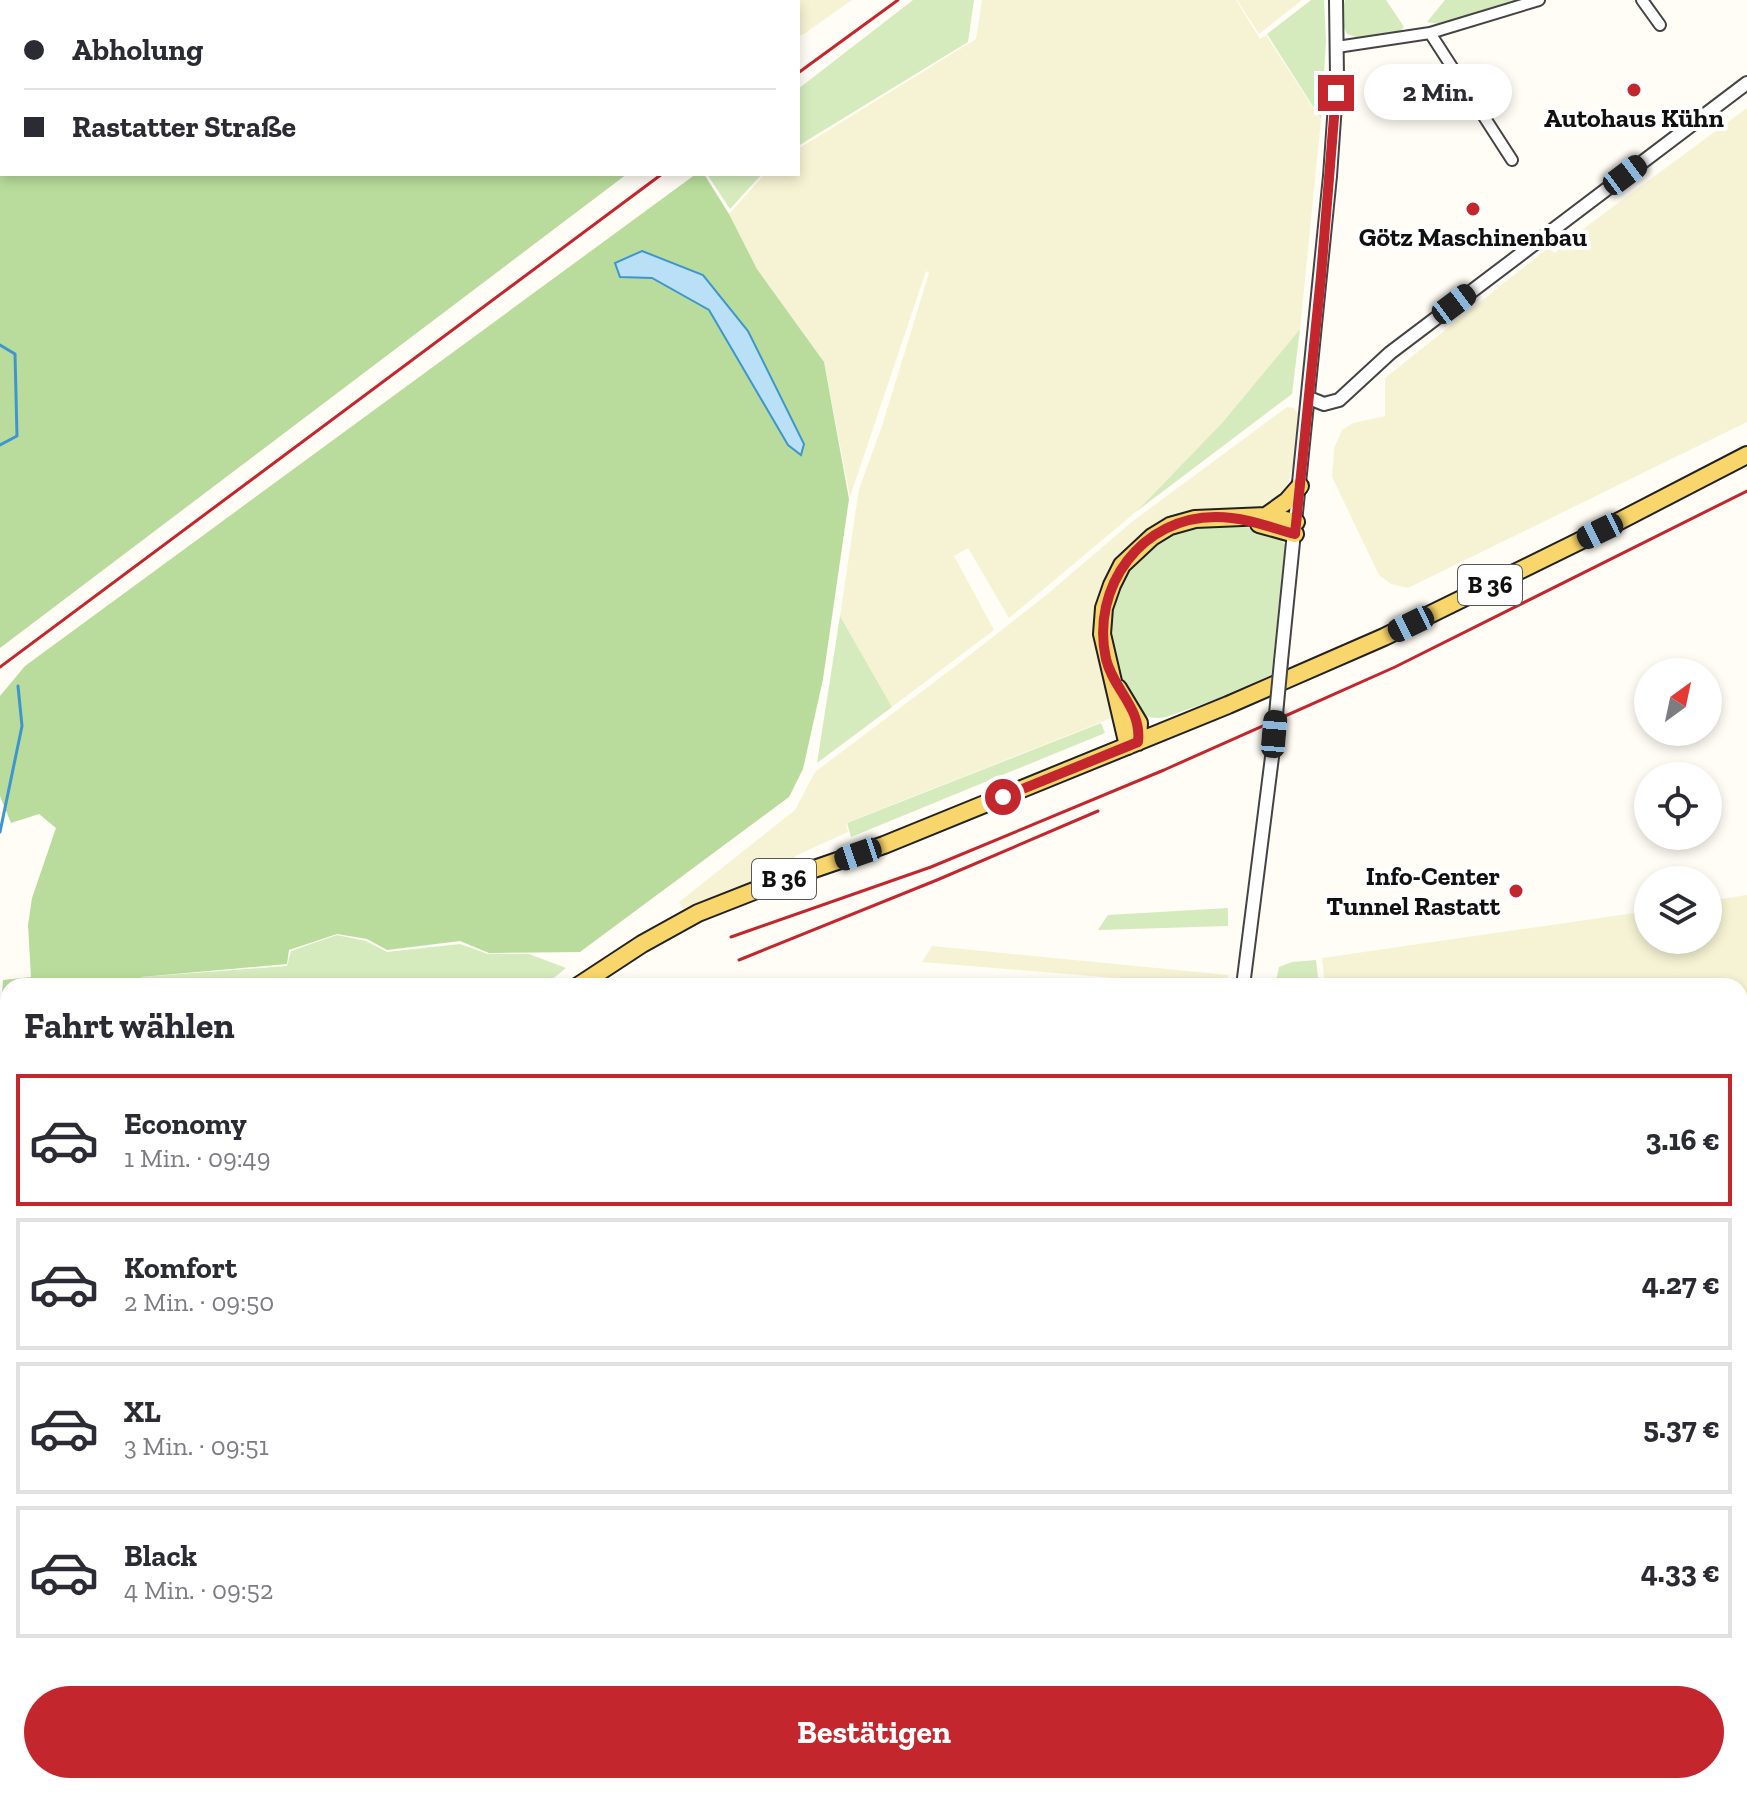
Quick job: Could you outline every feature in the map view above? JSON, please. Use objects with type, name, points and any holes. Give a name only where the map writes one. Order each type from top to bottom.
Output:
[{"type":"main road","name":"B 36","points":[[590,978],[698,913],[884,845],[1174,727],[1384,637],[1747,455]]},
{"type":"main road","points":[[1133,744],[1112,681],[1102,634],[1104,608],[1122,565],[1136,550],[1170,526],[1195,519],[1266,516],[1287,501],[1300,486]]},
{"type":"main road","points":[[1266,516],[1295,528]]},
{"type":"main road","points":[[1242,519],[1295,528]]},
{"type":"main road","points":[[1112,681],[1139,723],[1133,744]]},
{"type":"main road","points":[[1134,712],[1153,722],[1174,727]]},
{"type":"street","points":[[1244,978],[1272,757],[1330,176],[1337,47],[1336,0]]},
{"type":"street","points":[[1337,47],[1430,33],[1539,0]]},
{"type":"street","points":[[1642,0],[1660,25]]},
{"type":"street","points":[[1430,33],[1512,160]]},
{"type":"street","points":[[1309,398],[1345,394],[1390,353],[1747,83]]},
{"type":"shaded area","points":[[800,0],[852,0],[800,35]]},
{"type":"shaded area","points":[[982,0],[1236,0],[1260,39],[1266,35],[1321,120],[1300,329],[1222,423],[1137,511],[1009,618],[968,548],[954,556],[994,630],[892,707],[840,616],[859,489],[882,426],[929,273],[926,271],[850,497],[824,362],[757,269],[729,214],[763,176],[800,176],[800,148],[976,39]]},
{"type":"shaded area","points":[[1237,0],[1302,0],[1259,34]]},
{"type":"shaded area","points":[[1747,108],[1747,422],[1408,588],[1391,584],[1379,575],[1332,477],[1334,448],[1342,430],[1353,423],[1385,416],[1385,378],[1548,248],[1555,253],[1572,237]]},
{"type":"shaded area","points":[[1287,407],[1294,408],[1299,415],[1295,459],[1287,487],[1278,501],[1263,511],[1213,510],[1169,518],[1136,539],[1114,565],[1099,597],[1095,622],[1097,654],[1114,717],[846,823],[848,832],[795,856],[798,866],[686,914],[679,902],[795,810],[815,772],[1045,596],[1133,521]]},
{"type":"shaded area","points":[[1747,895],[1747,978],[1324,978],[1322,958],[1634,913],[1634,954],[1722,954],[1722,899]]},
{"type":"shaded area","points":[[932,946],[1228,975],[1228,978],[1117,978],[922,962]]},
{"type":"green space","points":[[913,0],[974,0],[968,42],[800,145],[800,87]]},
{"type":"green space","points":[[1311,0],[1324,0],[1326,41],[1321,119],[1267,34]]},
{"type":"green space","points":[[1345,0],[1386,0],[1404,27],[1400,32],[1359,38],[1347,34],[1341,21]]},
{"type":"green space","points":[[1445,0],[1527,0],[1442,24],[1427,22]]},
{"type":"green space","points":[[0,176],[624,176],[0,648]]},
{"type":"green space","points":[[693,176],[705,176],[757,269],[824,362],[849,499],[823,679],[803,769],[789,797],[580,952],[489,953],[460,941],[387,950],[367,939],[337,934],[289,950],[287,964],[141,978],[22,978],[31,977],[28,925],[32,898],[56,828],[39,814],[11,823],[0,796],[0,696],[25,666]]},
{"type":"green space","points":[[708,176],[760,176],[730,209]]},
{"type":"green space","points":[[1300,329],[1292,394],[1137,511],[1222,423]]},
{"type":"green space","points":[[1211,525],[1262,530],[1279,538],[1285,545],[1271,680],[1166,717],[1153,718],[1134,707],[1122,685],[1106,627],[1110,601],[1118,583],[1142,554],[1174,534]]},
{"type":"green space","points":[[840,616],[892,707],[817,763]]},
{"type":"green space","points":[[1101,723],[1105,733],[851,837],[847,823]]},
{"type":"green space","points":[[1228,908],[1228,926],[1098,930],[1108,915]]},
{"type":"green space","points":[[337,935],[366,941],[387,952],[460,944],[488,954],[529,954],[566,968],[554,978],[141,978],[287,966],[291,951]]},
{"type":"green space","points":[[1316,960],[1318,978],[1277,978],[1279,967],[1292,962]]},
{"type":"water","points":[[642,251],[703,275],[748,331],[804,444],[801,455],[788,445],[709,310],[652,278],[620,277],[615,263]]},
{"type":"waterway","points":[[0,345],[15,354],[17,436],[0,445]]},
{"type":"waterway","points":[[0,832],[22,726],[18,686]]},
{"type":"railway","points":[[800,72],[898,0]]},
{"type":"railway","points":[[0,667],[659,176]]},
{"type":"railway","points":[[731,937],[931,867],[1164,770],[1395,667],[1747,491]]},
{"type":"railway","points":[[739,960],[1098,811]]},
{"type":"place","name":"Autohaus Kühn","points":[[1634,90]]},
{"type":"place","name":"Götz Maschinenbau","points":[[1473,209]]},
{"type":"place","name":"Info-Center Tunnel Rastatt","points":[[1516,891]]},
{"type":"route","points":[[1003,797],[1138,742],[1139,723],[1112,681],[1102,634],[1104,608],[1112,585],[1122,565],[1136,550],[1170,526],[1195,519],[1242,519],[1295,534],[1336,93]]}]
